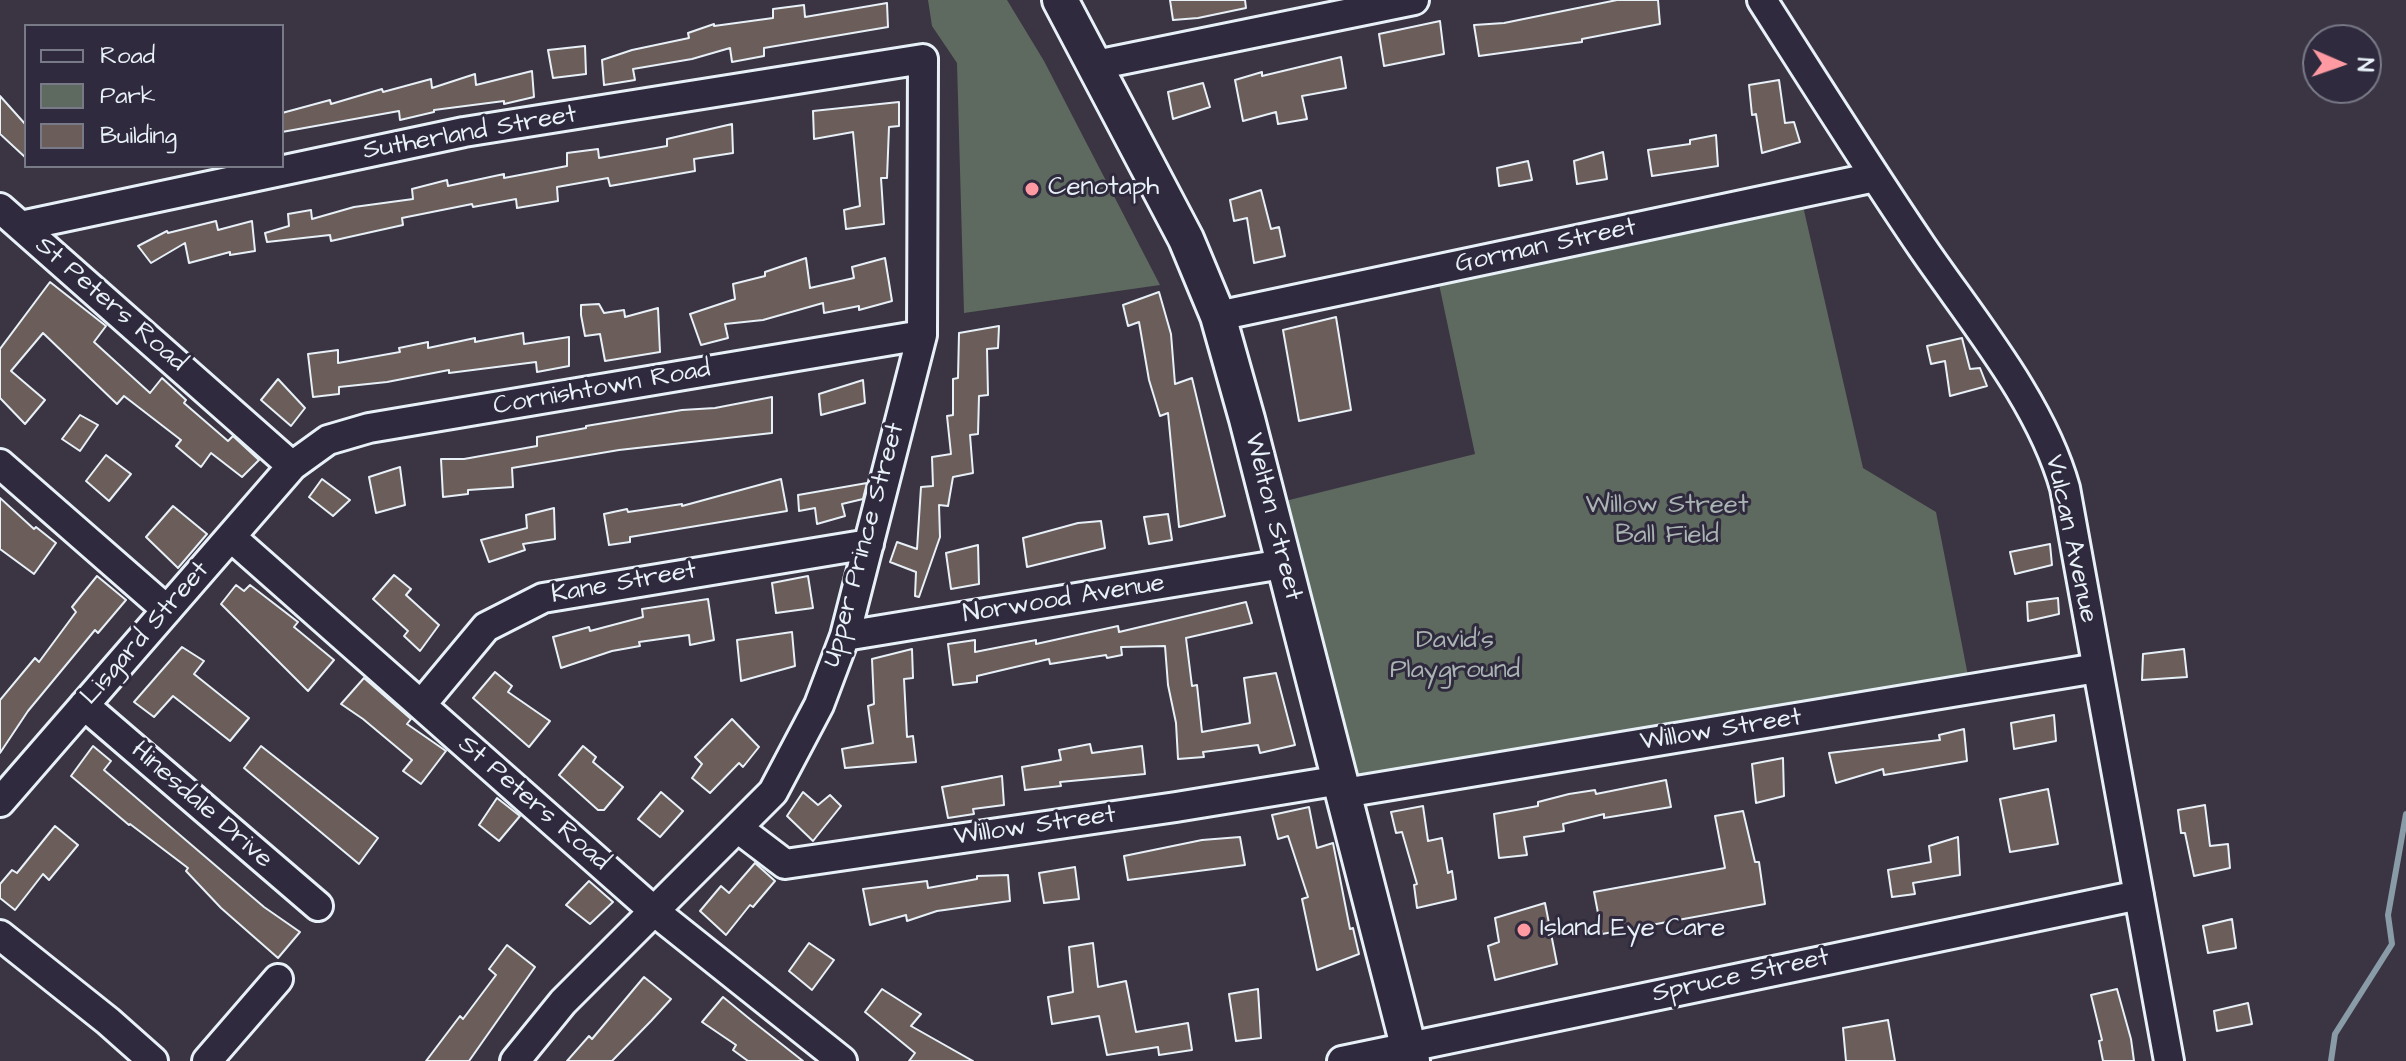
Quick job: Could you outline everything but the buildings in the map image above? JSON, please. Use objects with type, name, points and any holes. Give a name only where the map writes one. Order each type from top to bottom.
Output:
[{"type":"main road","name":"Welton Street","points":[[1060,0],[1186,239],[1218,316],[1410,1054]]},
{"type":"street","points":[[1096,65],[1414,0]]},
{"type":"street","name":"Vulcan Avenue","points":[[1762,0],[1875,177],[2034,411],[2049,441],[2065,488],[2169,1061]]},
{"type":"street","name":"Sutherland Street","points":[[284,166],[464,132],[923,59]]},
{"type":"street","name":"Upper Prince Street","points":[[515,1061],[563,1002],[773,792],[787,771],[819,705],[845,636],[922,335],[923,59]]},
{"type":"street","name":"Sutherland Street","points":[[10,217],[272,168]]},
{"type":"street","name":"Gorman Street","points":[[1218,316],[1875,177]]},
{"type":"street","name":"St Peters Road","points":[[10,217],[292,466]]},
{"type":"street","name":"Cornishtown Road","points":[[292,466],[328,440],[346,432],[922,335]]},
{"type":"street","points":[[0,464],[167,610]]},
{"type":"street","name":"Lisgard Street","points":[[0,802],[292,466]]},
{"type":"street","name":"St Peters Road","points":[[231,537],[654,911],[842,1061]]},
{"type":"street","name":"Kane Street","points":[[421,705],[486,627],[543,598],[869,544]]},
{"type":"street","name":"Norwood Avenue","points":[[845,636],[1283,564]]},
{"type":"street","name":"Willow Street","points":[[739,829],[785,864],[1342,786],[2097,668]]},
{"type":"street","name":"Hinesdale Drive","points":[[84,705],[318,906]]},
{"type":"street","name":"Spruce Street","points":[[1342,1061],[1410,1054],[2139,895]]},
{"type":"street","points":[[0,935],[153,1061]]},
{"type":"street","points":[[207,1061],[278,979]]},
{"type":"green space","points":[[928,0],[1007,0],[1044,61],[1160,285],[964,313],[957,63],[932,26]]},
{"type":"green space","name":"Willow Street Ball Field","points":[[1800,193],[1863,468],[1936,512],[1970,686],[1338,777],[1269,505],[1475,454],[1436,270]]},
{"type":"waterway","points":[[2331,1061],[2335,1034],[2392,944],[2388,915],[2406,814]]},
{"type":"place","name":"Cenotaph","points":[[1032,189]]},
{"type":"place","name":"Island Eye Care","points":[[1524,930]]},
{"type":"park label","name":"David's Playground","points":[[1455,657]]}]
